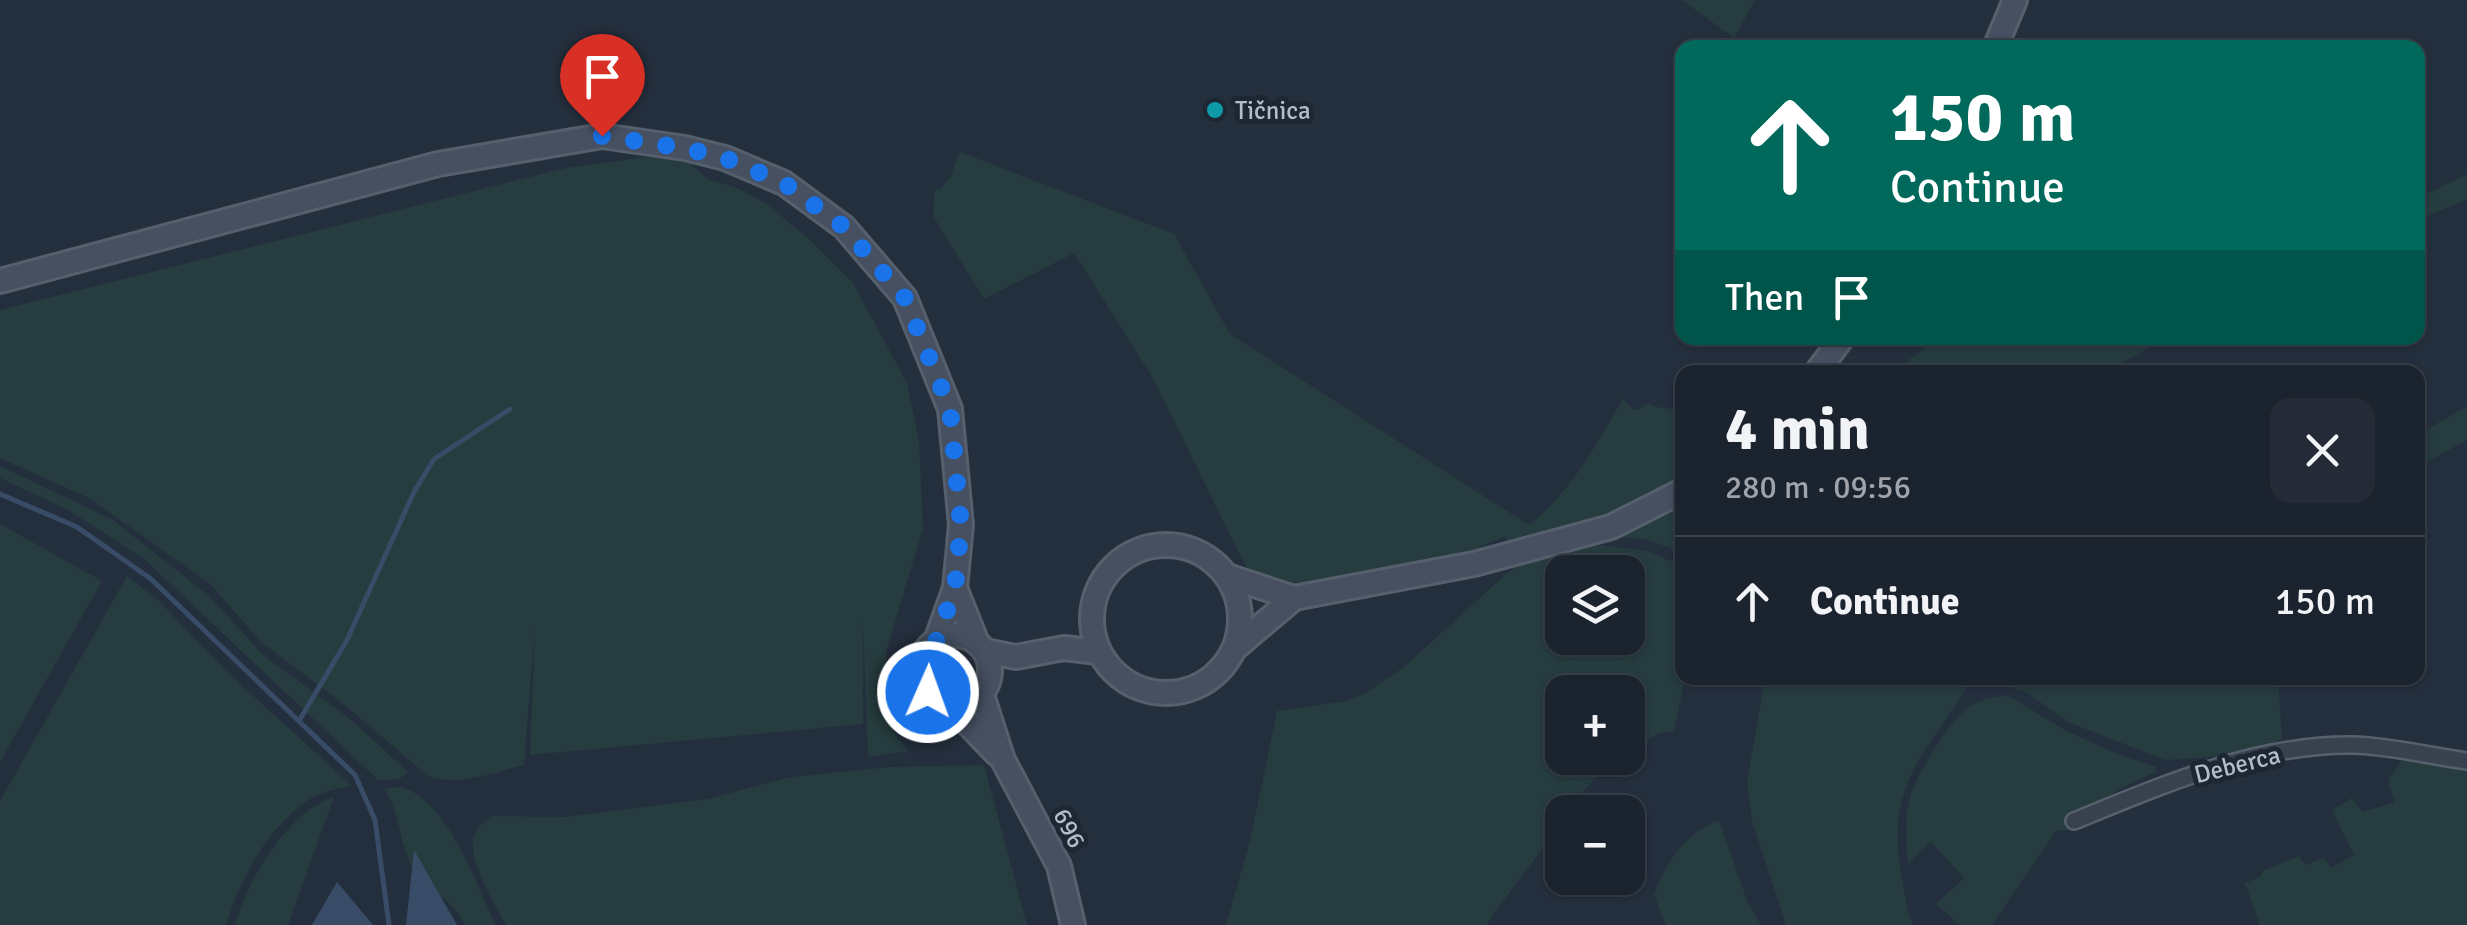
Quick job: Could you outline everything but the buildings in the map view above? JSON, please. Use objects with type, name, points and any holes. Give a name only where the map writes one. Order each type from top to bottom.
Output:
[{"type":"main road","points":[[1999,40],[2015,0]]},
{"type":"main road","name":"696","points":[[0,280],[438,164],[602,136],[712,155],[784,183],[844,227],[905,298],[950,409],[961,525],[955,588],[936,641],[922,658],[922,682],[1003,760]]},
{"type":"main road","points":[[1228,576],[1294,598],[1474,564],[1611,527],[1675,495]]},
{"type":"main road","points":[[1064,648],[1092,604],[1101,581],[1117,562],[1139,549],[1163,544],[1188,547],[1210,558],[1228,576],[1238,599],[1241,624],[1235,648],[1222,669],[1203,684],[1156,694],[1132,686],[1112,672],[1098,652],[1091,628],[1092,604]]},
{"type":"main road","name":"696","points":[[955,588],[983,665],[1003,760],[1059,866],[1073,925]]},
{"type":"main road","points":[[1235,648],[1294,598]]},
{"type":"main road","points":[[936,641],[957,635],[983,665]]},
{"type":"main road","points":[[983,665],[1064,648],[1098,652]]},
{"type":"main road","points":[[949,704],[972,700],[983,665]]},
{"type":"street","name":"Deberca","points":[[2074,821],[2174,780],[2274,752],[2354,745],[2467,761]]},
{"type":"green space","points":[[1682,0],[1755,0],[1734,38]]},
{"type":"green space","points":[[960,152],[1174,234],[1230,334],[1529,525],[1570,483],[1623,399],[1632,409],[1638,410],[1648,403],[1675,409],[1675,550],[1645,539],[1597,535],[1512,560],[1506,536],[1371,594],[1271,617],[1151,375],[1074,253],[984,299],[933,216],[935,190],[950,177]]},
{"type":"green space","points":[[646,157],[688,161],[707,179],[738,188],[768,205],[809,239],[853,283],[907,383],[919,441],[923,528],[886,653],[891,728],[908,751],[868,757],[863,620],[863,724],[530,755],[535,627],[524,765],[464,779],[428,776],[346,706],[261,642],[210,584],[89,498],[0,458],[0,310],[566,168]]},
{"type":"green space","points":[[2467,174],[2467,199],[2425,217],[2425,195]]},
{"type":"green space","points":[[2154,345],[2118,365],[1902,365],[1925,348]]},
{"type":"green space","points":[[2467,406],[2467,440],[2425,463],[2425,431]]},
{"type":"green space","points":[[0,466],[113,520],[208,595],[264,656],[349,718],[408,772],[399,779],[378,780],[143,558],[68,510],[0,478]]},
{"type":"green space","points":[[0,524],[102,581],[0,762]]},
{"type":"green space","points":[[1592,544],[1647,551],[1675,563],[1675,685],[1684,685],[1674,731],[1645,741],[1645,675],[1545,675],[1545,775],[1599,775],[1580,795],[1545,795],[1545,844],[1487,925],[1226,925],[1250,841],[1277,711],[1347,701],[1404,667],[1507,573],[1533,557]]},
{"type":"green space","points":[[127,576],[159,601],[226,671],[352,786],[312,798],[279,826],[247,873],[226,925],[0,925],[0,801]]},
{"type":"green space","points":[[1764,685],[1968,685],[1911,774],[1903,795],[1898,846],[1913,925],[1786,925],[1752,821],[1747,782]]},
{"type":"green space","points":[[2002,685],[2278,685],[2282,739],[2242,755],[2165,760],[2068,722],[2026,692]]},
{"type":"green space","points":[[2009,696],[2063,729],[2156,767],[2157,772],[2112,794],[2076,829],[2056,831],[1992,925],[1960,925],[1936,904],[1964,878],[1931,842],[1908,864],[1909,802],[1928,759],[1964,711],[1990,698]]},
{"type":"green space","points":[[2403,759],[2467,765],[2467,925],[2260,925],[2245,883],[2299,856],[2305,865],[2324,858],[2331,868],[2354,855],[2332,810],[2352,798],[2363,812],[2395,802],[2388,780]]},
{"type":"green space","points":[[984,765],[1027,925],[506,925],[482,880],[474,854],[475,833],[492,816],[565,817],[707,799],[791,777],[890,767]]},
{"type":"green space","points":[[397,787],[414,793],[444,822],[496,925],[465,925],[455,909],[416,872],[384,789]]},
{"type":"green space","points":[[334,797],[288,925],[235,925],[249,888],[272,850],[301,817]]},
{"type":"green space","points":[[1719,821],[1748,903],[1761,925],[1666,925],[1654,895],[1665,871],[1687,840]]},
{"type":"water","points":[[414,850],[457,925],[406,925]]},
{"type":"water","points":[[337,882],[373,925],[312,925]]},
{"type":"waterway","points":[[299,721],[347,640],[414,492],[434,459],[510,409]]},
{"type":"waterway","points":[[0,494],[77,527],[151,579],[355,775],[375,820],[389,925]]},
{"type":"place","name":"Tičnica","points":[[1215,110]]},
{"type":"route","points":[[602,136],[725,158],[784,183],[844,227],[905,298],[950,409],[961,525],[955,588],[936,641],[922,658],[922,682],[928,692]]}]
